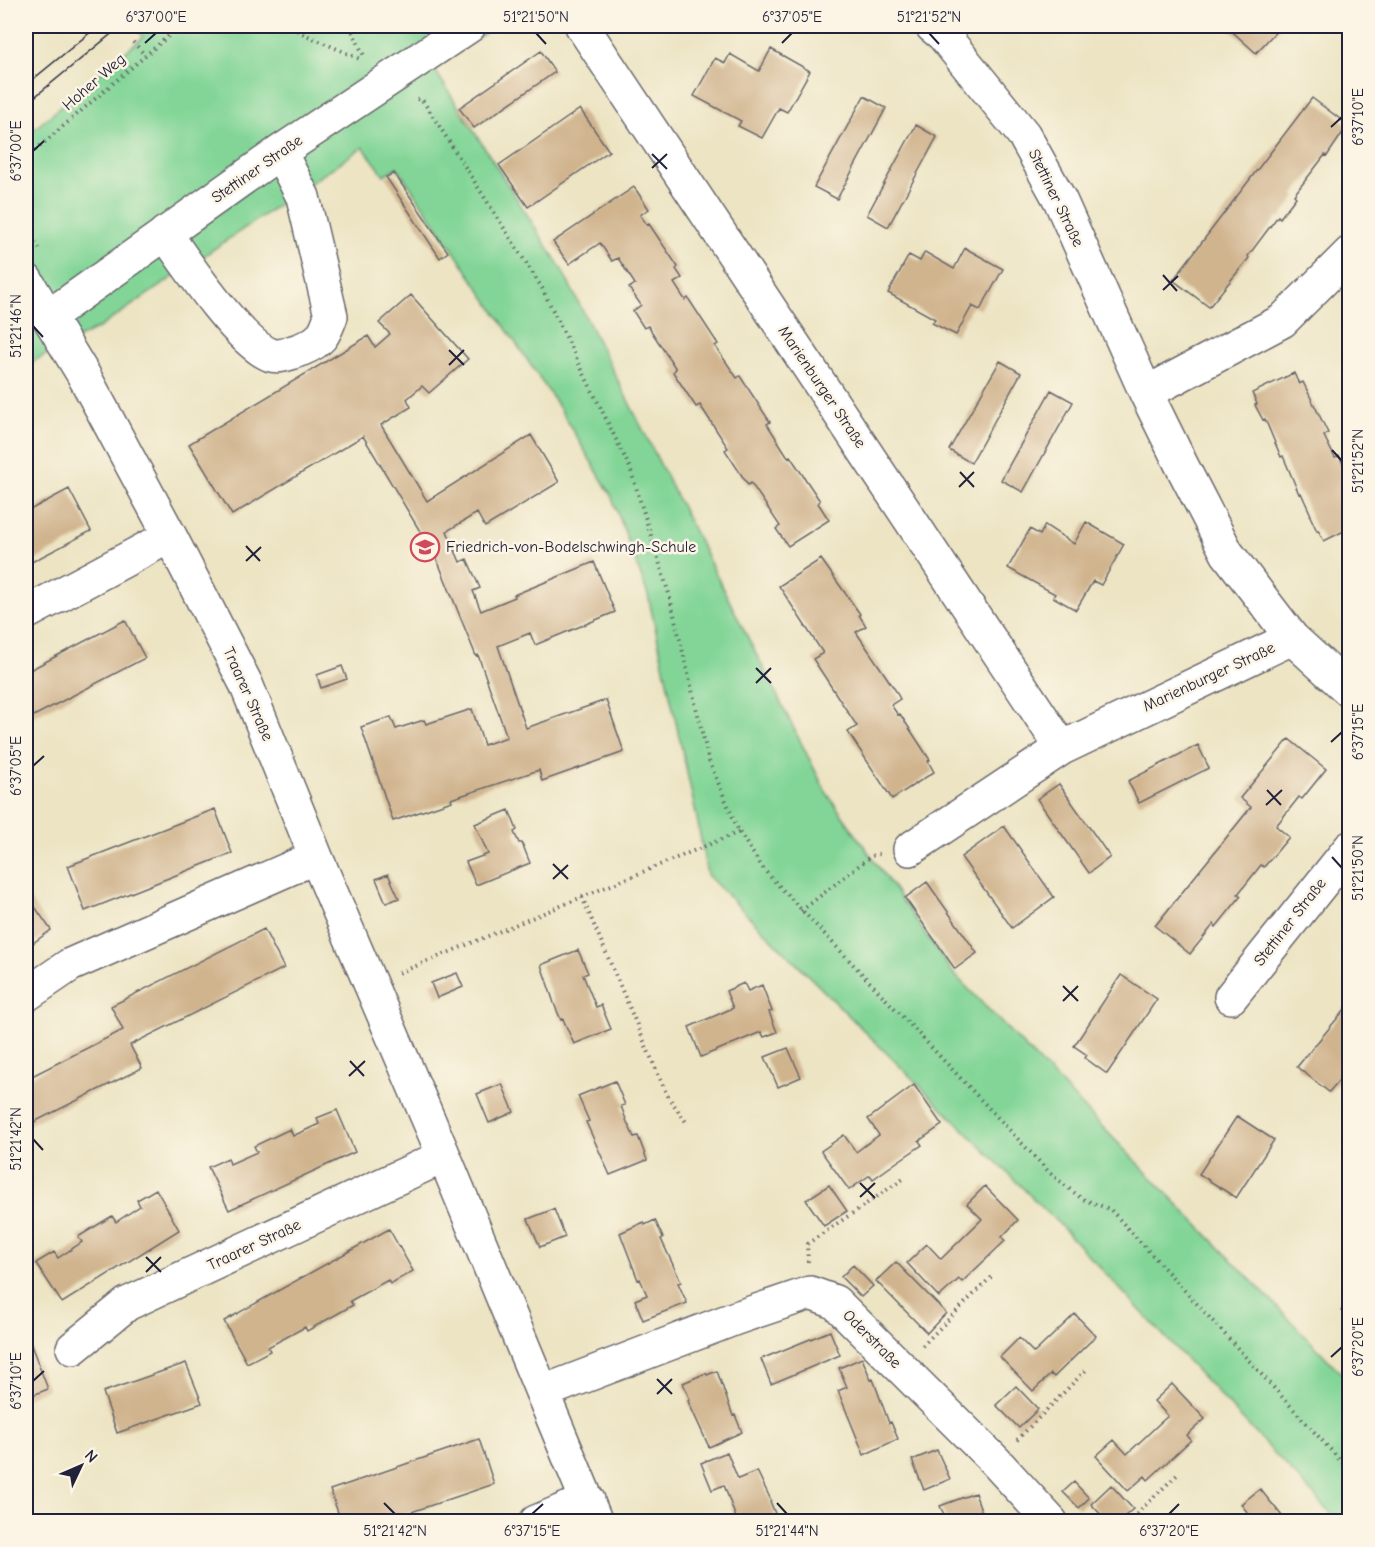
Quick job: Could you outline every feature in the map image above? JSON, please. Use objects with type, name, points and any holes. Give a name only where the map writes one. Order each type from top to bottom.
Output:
[{"type":"street","name":"Stettiner Straße","points":[[48,317],[280,152],[374,73],[469,26]]},
{"type":"street","name":"Marienburger Straße","points":[[582,26],[1062,748]]},
{"type":"street","name":"Stettiner Straße","points":[[932,26],[944,35],[1024,135],[1060,200],[1146,393],[1227,553],[1292,638],[1350,691]]},
{"type":"street","points":[[165,233],[198,280],[231,321],[258,348],[273,356],[288,354],[310,345],[325,334],[331,316],[303,197],[280,152]]},
{"type":"street","points":[[1146,393],[1282,321],[1350,253]]},
{"type":"street","name":"Traarer Straße","points":[[26,280],[83,374],[246,684],[316,857],[592,1510],[536,1521]]},
{"type":"street","points":[[26,613],[170,536]]},
{"type":"street","name":"Marienburger Straße","points":[[910,849],[1062,748],[1292,638]]},
{"type":"street","name":"Stettiner Straße","points":[[1231,997],[1350,848]]},
{"type":"street","points":[[26,995],[70,965],[316,857]]},
{"type":"street","name":"Traarer Straße","points":[[73,1348],[127,1304],[444,1156]]},
{"type":"street","points":[[543,1392],[735,1318],[810,1293]]},
{"type":"street","name":"Oderstraße","points":[[810,1293],[835,1302],[995,1461],[1051,1521]]},
{"type":"path","name":"Hoher Weg","points":[[26,158],[180,26]]},
{"type":"path","points":[[286,26],[374,73],[392,98],[422,100],[542,288],[626,459],[669,594],[709,761],[739,832],[764,870],[1050,1173],[1082,1199],[1110,1209],[1350,1471]]},
{"type":"path","points":[[133,42],[145,55]]},
{"type":"path","points":[[371,984],[739,832]]},
{"type":"path","points":[[801,911],[871,856],[910,849]]},
{"type":"path","points":[[582,897],[667,1095],[686,1122]]},
{"type":"path","points":[[810,1293],[807,1244],[906,1177]]},
{"type":"path","points":[[900,1368],[994,1274]]},
{"type":"path","points":[[995,1461],[1087,1369]]},
{"type":"path","points":[[1128,1521],[1179,1473]]},
{"type":"green space","points":[[137,26],[496,26],[433,67],[561,268],[826,792],[953,973],[1349,1381],[1349,1521],[1338,1521],[1059,1224],[707,875],[697,818],[648,595],[611,495],[559,407],[397,167],[384,175],[363,147],[100,327],[26,365],[26,136],[143,37]]},
{"type":"building","points":[[1226,26],[1281,26],[1256,53]]},
{"type":"building","points":[[771,49],[810,71],[787,112],[779,108],[762,138],[738,126],[741,121],[694,96],[715,58],[725,63],[730,54],[759,71]]},
{"type":"building","points":[[541,51],[555,72],[474,128],[459,108]]},
{"type":"building","points":[[864,96],[886,108],[837,199],[814,187]]},
{"type":"building","points":[[1312,98],[1348,125],[1327,156],[1325,155],[1294,195],[1296,197],[1280,218],[1278,216],[1248,256],[1249,258],[1209,307],[1173,280]]},
{"type":"building","points":[[580,109],[609,151],[528,207],[499,165]]},
{"type":"building","points":[[916,125],[937,137],[888,227],[867,215]]},
{"type":"building","points":[[394,173],[448,252],[440,258],[386,177]]},
{"type":"building","points":[[634,187],[649,209],[640,215],[647,225],[649,224],[678,267],[676,269],[682,278],[674,283],[685,300],[688,298],[718,344],[715,346],[737,378],[740,376],[770,422],[767,424],[788,457],[790,456],[820,501],[818,503],[829,520],[788,546],[776,529],[780,526],[751,483],[748,485],[725,450],[728,448],[700,405],[696,407],[673,372],[676,369],[648,326],[644,328],[633,311],[641,305],[629,288],[635,284],[618,258],[612,261],[600,243],[569,264],[553,242]]},
{"type":"building","points":[[965,248],[1003,269],[980,310],[972,306],[956,335],[932,323],[935,319],[888,293],[909,255],[920,261],[925,252],[954,269]]},
{"type":"building","points":[[411,295],[468,359],[429,393],[422,386],[407,399],[411,407],[381,425],[427,501],[531,435],[559,482],[485,527],[477,513],[447,531],[460,562],[467,559],[480,588],[473,591],[481,611],[594,562],[615,612],[535,645],[530,633],[498,646],[526,728],[606,700],[624,752],[542,781],[539,770],[393,821],[361,727],[391,717],[396,729],[424,720],[426,724],[472,709],[484,745],[507,737],[478,655],[476,656],[430,542],[427,543],[363,436],[232,515],[189,444],[368,336],[375,347],[390,334],[379,323]]},
{"type":"building","points":[[1000,361],[1021,373],[971,463],[949,450]]},
{"type":"building","points":[[1294,373],[1299,384],[1303,382],[1328,433],[1324,436],[1335,458],[1339,456],[1350,477],[1350,528],[1324,541],[1317,531],[1301,493],[1299,494],[1283,456],[1281,457],[1265,419],[1263,420],[1255,405],[1257,404],[1252,393]]},
{"type":"building","points":[[1051,390],[1073,402],[1023,492],[1001,480]]},
{"type":"building","points":[[69,489],[91,531],[26,565],[26,512]]},
{"type":"building","points":[[1086,522],[1124,544],[1101,585],[1093,581],[1076,610],[1053,597],[1055,594],[1008,568],[1030,529],[1040,535],[1045,525],[1074,544]]},
{"type":"building","points":[[821,559],[860,614],[866,626],[856,632],[894,688],[900,699],[891,705],[898,715],[900,714],[930,760],[928,761],[934,772],[892,799],[848,732],[857,726],[813,659],[823,653],[779,586]]},
{"type":"building","points":[[125,620],[145,658],[26,720],[26,672]]},
{"type":"building","points":[[342,666],[347,679],[321,688],[317,675]]},
{"type":"building","points":[[1289,739],[1326,769],[1302,799],[1299,797],[1276,826],[1289,837],[1264,867],[1261,865],[1238,894],[1241,896],[1190,954],[1155,926],[1251,807],[1240,798]]},
{"type":"building","points":[[1198,745],[1209,768],[1139,803],[1128,781]]},
{"type":"building","points":[[1059,784],[1110,857],[1089,873],[1037,799]]},
{"type":"building","points":[[215,809],[232,853],[85,911],[68,866]]},
{"type":"building","points":[[509,810],[517,830],[514,832],[519,843],[522,843],[530,863],[476,885],[466,862],[488,854],[475,824]]},
{"type":"building","points":[[1004,826],[1054,897],[1012,928],[961,857]]},
{"type":"building","points":[[388,874],[399,898],[386,903],[376,879]]},
{"type":"building","points":[[927,882],[977,953],[955,969],[905,898]]},
{"type":"building","points":[[26,894],[51,930],[26,948]]},
{"type":"building","points":[[264,929],[284,968],[130,1045],[142,1068],[26,1126],[26,1079],[123,1030],[111,1006]]},
{"type":"building","points":[[578,950],[588,973],[583,975],[596,1007],[601,1005],[611,1029],[574,1044],[555,1006],[541,965]]},
{"type":"building","points":[[457,973],[463,987],[437,998],[431,983]]},
{"type":"building","points":[[1121,975],[1157,999],[1107,1074],[1085,1058],[1087,1055],[1074,1046]]},
{"type":"building","points":[[744,983],[748,991],[762,985],[777,1032],[764,1037],[761,1032],[701,1057],[689,1027],[733,1008],[726,991]]},
{"type":"building","points":[[1350,1003],[1350,1073],[1343,1081],[1340,1079],[1329,1092],[1297,1067]]},
{"type":"building","points":[[788,1048],[801,1077],[778,1087],[765,1057]]},
{"type":"building","points":[[615,1081],[625,1105],[621,1106],[627,1122],[634,1137],[638,1136],[647,1160],[610,1175],[586,1122],[589,1121],[578,1096]]},
{"type":"building","points":[[502,1084],[514,1112],[489,1123],[477,1094]]},
{"type":"building","points":[[914,1085],[942,1125],[919,1141],[922,1145],[873,1179],[870,1175],[849,1190],[821,1151],[844,1135],[856,1152],[879,1135],[868,1119]]},
{"type":"building","points":[[337,1110],[355,1152],[229,1210],[208,1167],[228,1158],[230,1164],[257,1152],[254,1146],[290,1129],[293,1136],[319,1124],[317,1118]]},
{"type":"building","points":[[1237,1116],[1274,1140],[1236,1198],[1199,1174]]},
{"type":"building","points":[[829,1185],[847,1211],[824,1226],[806,1200]]},
{"type":"building","points":[[985,1186],[1018,1220],[1002,1237],[1005,1241],[962,1282],[959,1279],[939,1297],[907,1263],[927,1244],[941,1259],[975,1226],[982,1219],[967,1204]]},
{"type":"building","points":[[156,1189],[179,1230],[62,1303],[36,1263],[54,1252],[58,1258],[82,1242],[78,1237],[112,1216],[116,1222],[140,1206],[137,1200]]},
{"type":"building","points":[[554,1209],[565,1237],[540,1247],[528,1219]]},
{"type":"building","points":[[655,1220],[663,1238],[661,1239],[681,1282],[678,1283],[687,1303],[643,1320],[635,1300],[647,1295],[640,1279],[638,1280],[620,1233],[644,1222],[645,1225]]},
{"type":"building","points":[[389,1229],[413,1271],[390,1284],[388,1280],[350,1301],[353,1305],[307,1331],[305,1327],[268,1347],[270,1351],[247,1363],[224,1321]]},
{"type":"building","points":[[896,1262],[946,1313],[927,1333],[876,1281]]},
{"type":"building","points":[[853,1265],[873,1286],[861,1297],[841,1277]]},
{"type":"building","points":[[1350,1300],[1350,1318],[1341,1311]]},
{"type":"building","points":[[1075,1314],[1096,1336],[1054,1377],[1051,1374],[1033,1391],[1000,1357],[1019,1338],[1034,1353]]},
{"type":"building","points":[[830,1331],[840,1355],[771,1384],[761,1359]]},
{"type":"building","points":[[26,1332],[48,1389],[26,1398]]},
{"type":"building","points":[[862,1358],[898,1439],[864,1455],[838,1391],[847,1387],[839,1368]]},
{"type":"building","points":[[186,1363],[202,1403],[117,1433],[103,1392]]},
{"type":"building","points":[[717,1371],[733,1416],[735,1415],[742,1432],[709,1447],[688,1401],[690,1400],[683,1383]]},
{"type":"building","points":[[1172,1384],[1205,1419],[1187,1435],[1191,1440],[1148,1480],[1145,1476],[1128,1491],[1096,1456],[1114,1440],[1127,1454],[1168,1416],[1154,1401]]},
{"type":"building","points":[[1016,1386],[1038,1409],[1019,1428],[996,1405]]},
{"type":"building","points":[[479,1439],[494,1484],[385,1521],[341,1521],[330,1490]]},
{"type":"building","points":[[937,1450],[950,1479],[924,1490],[912,1460]]},
{"type":"building","points":[[727,1452],[738,1479],[757,1471],[778,1521],[737,1521],[724,1485],[712,1490],[701,1463]]},
{"type":"building","points":[[1074,1482],[1089,1498],[1079,1508],[1063,1492]]},
{"type":"building","points":[[1111,1485],[1133,1509],[1119,1521],[1107,1521],[1091,1504]]},
{"type":"building","points":[[1260,1489],[1282,1516],[1278,1521],[1251,1521],[1253,1520],[1241,1504]]},
{"type":"building","points":[[975,1493],[985,1521],[947,1521],[940,1506]]},
{"type":"building","points":[[287,1515],[291,1521],[275,1521]]},
{"type":"tram line","points":[[26,85],[98,26]]},
{"type":"tram line","points":[[26,104],[121,26]]},
{"type":"place","name":"Friedrich-von-Bodelschwingh-Schule","points":[[425,547]]}]
